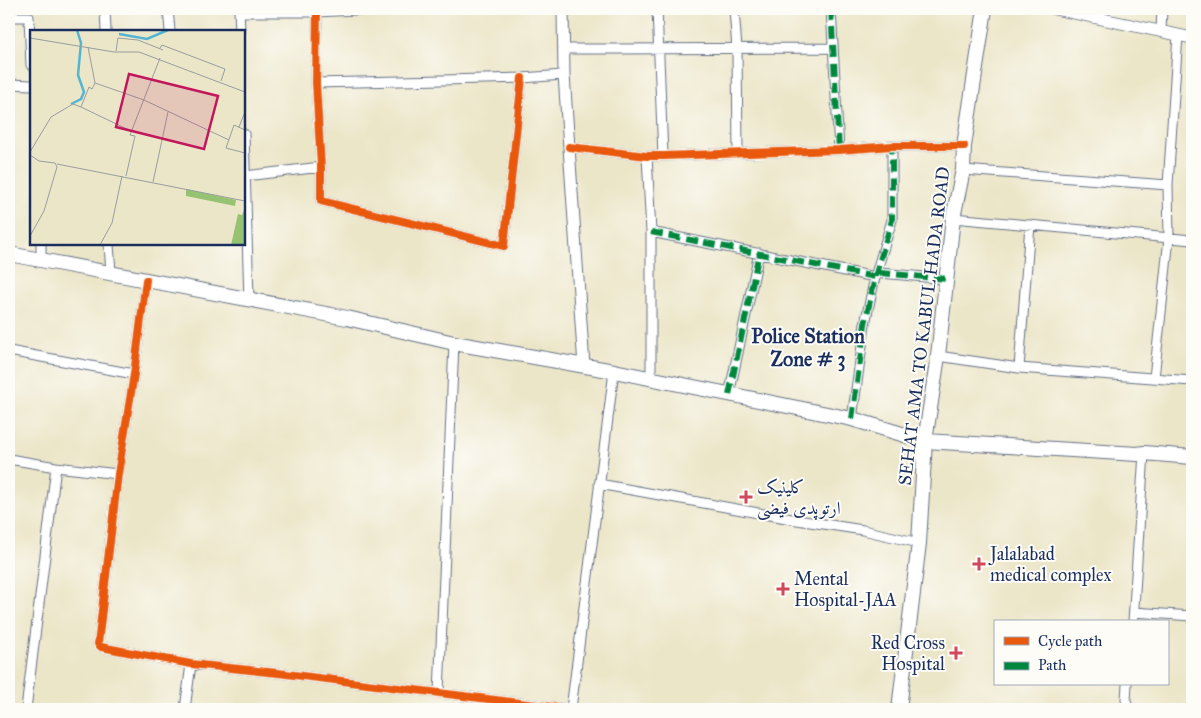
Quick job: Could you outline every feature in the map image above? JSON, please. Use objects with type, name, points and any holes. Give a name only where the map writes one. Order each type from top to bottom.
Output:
[{"type":"main road","name":"SEHAT AMA TO KABUL HADA ROAD","points":[[900,709],[919,543],[925,441],[938,356],[953,218],[963,170],[964,146],[985,9]]},
{"type":"main road","points":[[9,254],[348,318],[454,343],[614,371],[730,394],[852,419],[925,441],[1144,453],[1192,458]]},
{"type":"street","points":[[105,9],[106,30]]},
{"type":"street","points":[[168,9],[170,30]]},
{"type":"street","points":[[240,30],[240,10],[372,9]]},
{"type":"street","points":[[563,9],[564,75],[584,366]]},
{"type":"street","points":[[657,9],[663,156]]},
{"type":"street","points":[[734,9],[737,49],[738,153]]},
{"type":"street","points":[[831,9],[839,150]]},
{"type":"street","points":[[1055,9],[1092,13],[1192,38]]},
{"type":"street","points":[[1161,31],[1162,9]]},
{"type":"street","points":[[317,10],[316,83],[322,201],[504,246],[522,78]]},
{"type":"street","points":[[9,17],[29,17],[30,41]]},
{"type":"street","points":[[1154,378],[1169,238],[1168,185],[1178,35]]},
{"type":"street","points":[[564,49],[833,48]]},
{"type":"street","points":[[316,83],[522,78],[564,75]]},
{"type":"street","points":[[9,84],[30,85]]},
{"type":"street","points":[[852,419],[865,324],[875,277],[892,220],[892,146]]},
{"type":"street","points":[[569,147],[647,156],[663,156],[839,150],[892,146],[964,146]]},
{"type":"street","points":[[647,156],[651,232],[651,379]]},
{"type":"street","points":[[249,300],[245,176],[321,166]]},
{"type":"street","points":[[963,170],[1168,185]]},
{"type":"street","points":[[953,218],[1192,240]]},
{"type":"street","points":[[1018,368],[1030,225]]},
{"type":"street","points":[[651,232],[875,277]]},
{"type":"street","points":[[41,245],[41,260]]},
{"type":"street","points":[[109,245],[111,273]]},
{"type":"street","points":[[730,394],[759,253]]},
{"type":"street","points":[[875,277],[880,273],[947,278]]},
{"type":"street","points":[[146,280],[134,374],[118,474],[98,644],[101,647],[191,664],[570,709],[614,371]]},
{"type":"street","points":[[439,693],[454,343]]},
{"type":"street","points":[[9,351],[134,374]]},
{"type":"street","points":[[938,356],[1018,368],[1192,381]]},
{"type":"street","points":[[1133,620],[1144,453]]},
{"type":"street","points":[[9,459],[118,474]]},
{"type":"street","points":[[26,709],[56,466]]},
{"type":"street","points":[[600,484],[863,530],[919,543]]},
{"type":"street","points":[[1134,612],[1192,616]]},
{"type":"street","points":[[185,709],[191,664]]},
{"type":"street","points":[[1127,686],[1126,700],[1128,709]]},
{"type":"marked path","points":[[831,9],[839,150]]},
{"type":"marked path","points":[[852,419],[865,324],[875,277],[892,220],[892,146]]},
{"type":"marked path","points":[[651,232],[875,277],[880,273],[947,279]]},
{"type":"marked path","points":[[729,395],[759,253]]},
{"type":"cycle path","points":[[317,9],[316,83],[321,201],[504,246],[522,78]]},
{"type":"cycle path","points":[[569,147],[647,156],[663,156],[839,150],[892,146],[964,146]]},
{"type":"cycle path","points":[[146,280],[134,374],[118,474],[98,644],[101,647],[191,664],[568,709]]},
{"type":"place","name":"کلینیک ارتوپدی فیضی","points":[[746,497]]},
{"type":"place","name":"Jalalabad medical complex","points":[[979,564]]},
{"type":"place","name":"Mental Hospital-JAA","points":[[783,589]]},
{"type":"place","name":"Red Cross Hospital","points":[[956,653]]},
{"type":"district","name":"Police Station Zone # 3","points":[[808,348]]}]
